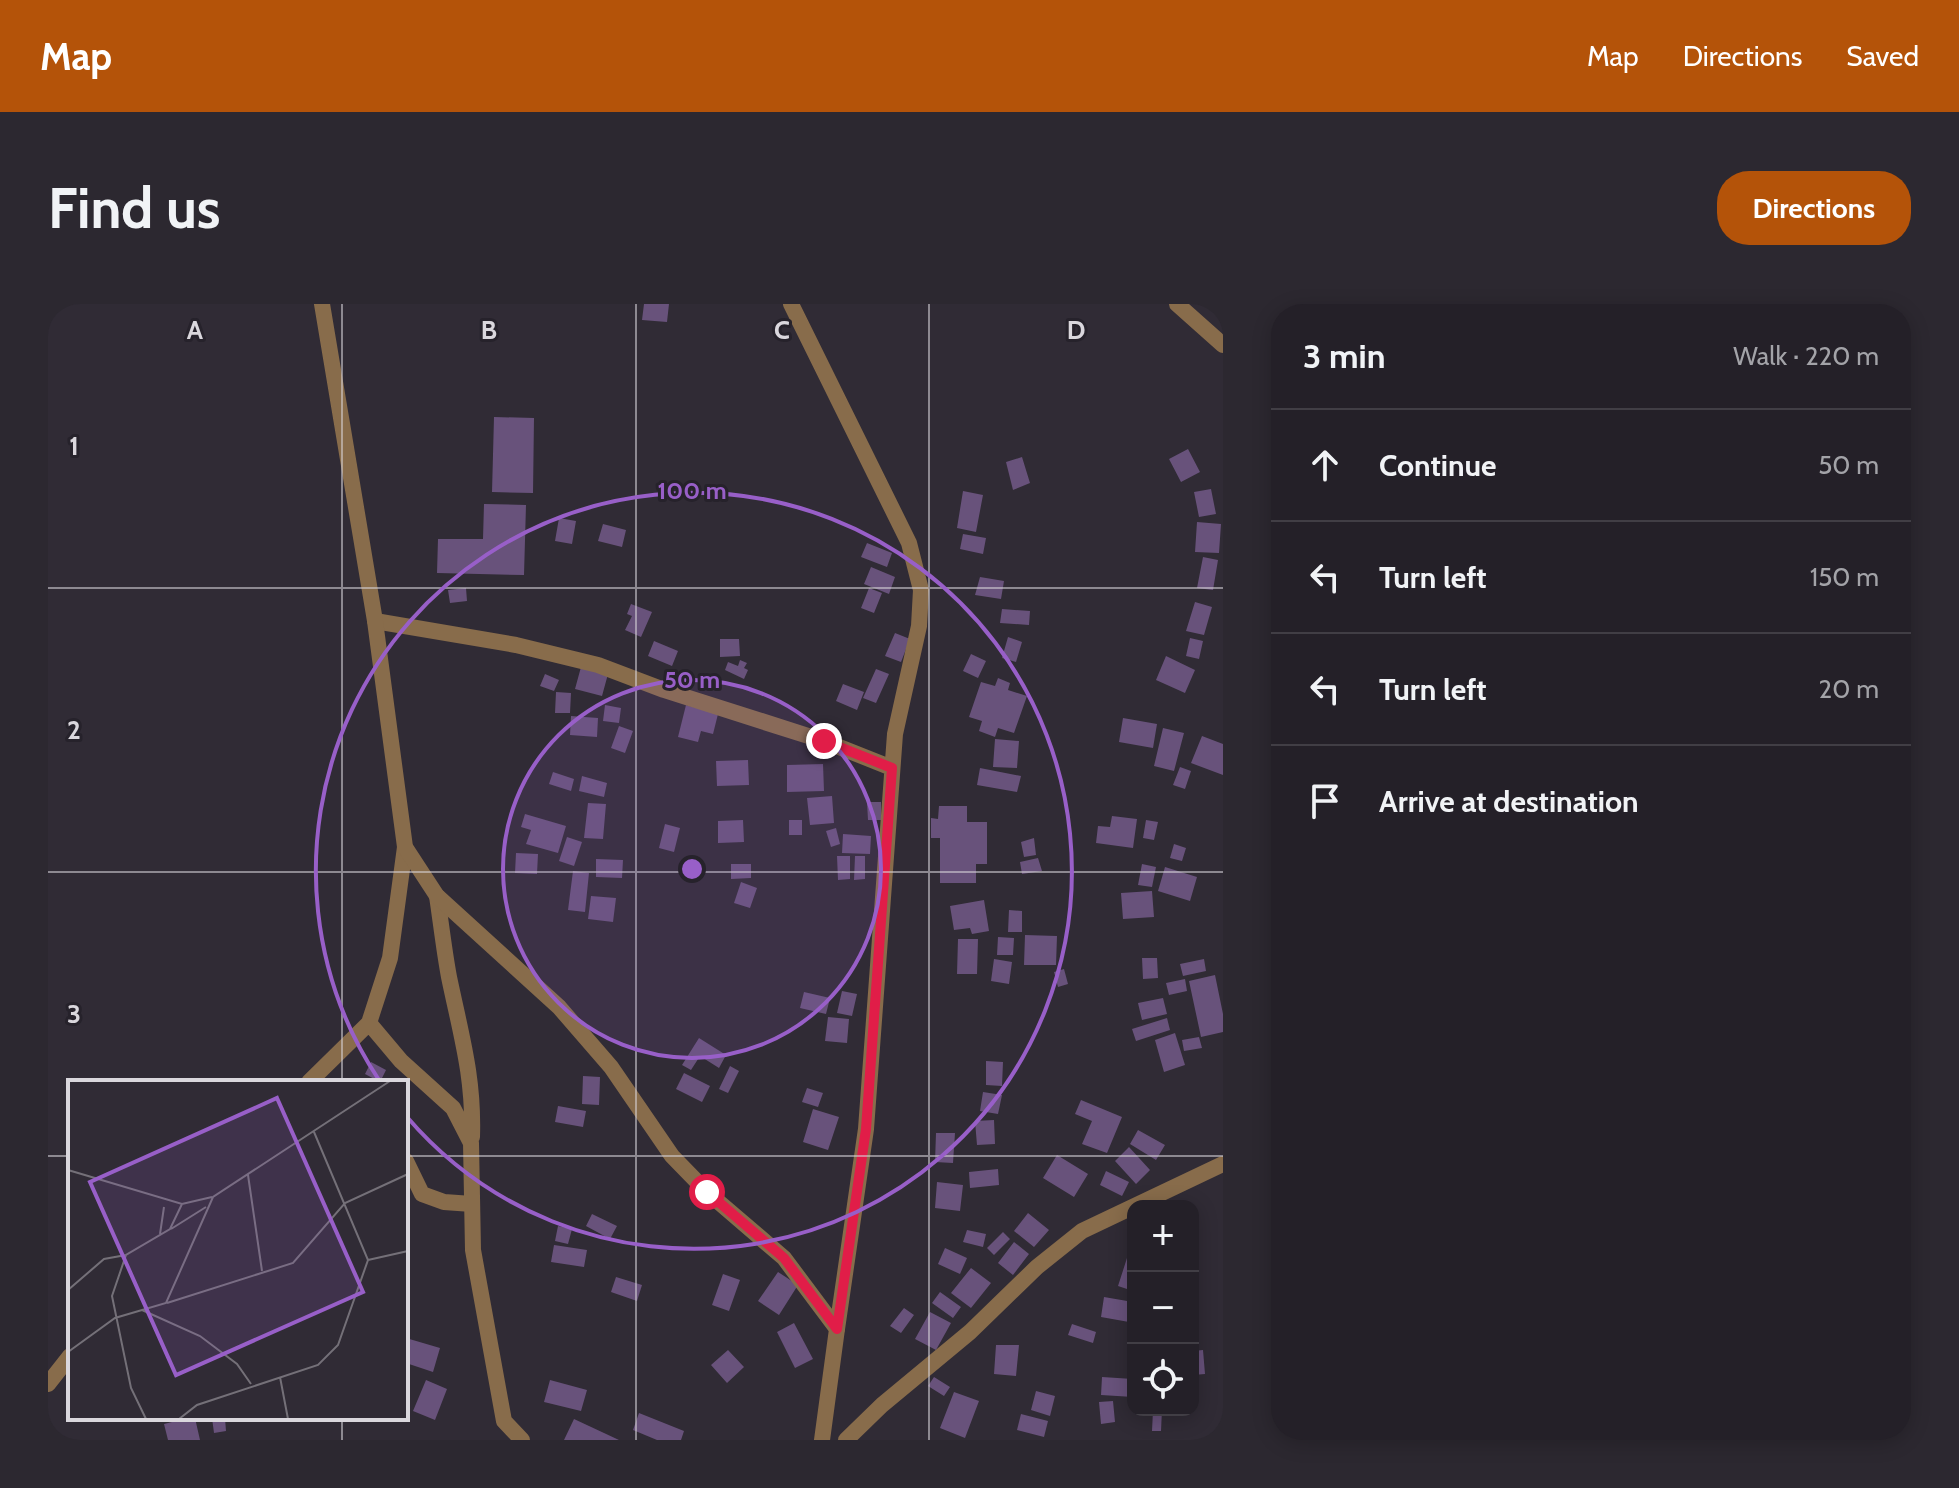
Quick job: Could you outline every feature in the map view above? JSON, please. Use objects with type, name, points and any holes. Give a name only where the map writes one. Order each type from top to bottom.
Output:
[{"type":"street","points":[[311,1080],[369,1023],[390,958],[405,847],[375,621],[322,304]]},
{"type":"street","points":[[791,304],[909,543],[921,590],[919,626],[895,734],[866,1129],[822,1440]]},
{"type":"street","points":[[1177,304],[1223,345]]},
{"type":"street","points":[[375,621],[516,645],[598,665],[664,690],[824,741],[892,768]]},
{"type":"street","points":[[405,847],[437,896],[559,1007],[611,1067],[672,1156],[707,1192],[784,1258],[837,1329]]},
{"type":"street","points":[[437,896],[449,974],[467,1051],[472,1101],[473,1250],[504,1421],[497,1440]]},
{"type":"street","points":[[369,1023],[401,1061],[453,1108],[471,1143]]},
{"type":"street","points":[[846,1440],[882,1405],[970,1332],[1037,1267],[1082,1231],[1223,1164]]},
{"type":"street","points":[[408,1165],[422,1194],[444,1202],[472,1204]]},
{"type":"street","points":[[48,1384],[68,1359]]},
{"type":"street","points":[[504,1421],[522,1440]]},
{"type":"building","points":[[644,304],[669,304],[667,322],[642,320]]},
{"type":"building","points":[[494,417],[534,418],[533,493],[492,492]]},
{"type":"building","points":[[1188,449],[1200,472],[1181,482],[1169,459]]},
{"type":"building","points":[[1022,457],[1030,483],[1013,490],[1006,462]]},
{"type":"building","points":[[1211,489],[1216,514],[1199,517],[1194,492]]},
{"type":"building","points":[[963,491],[983,495],[976,532],[957,528]]},
{"type":"building","points":[[484,504],[526,505],[524,575],[437,573],[438,539],[483,539]]},
{"type":"building","points":[[559,518],[576,521],[572,544],[555,541]]},
{"type":"building","points":[[1197,522],[1221,524],[1219,553],[1195,552]]},
{"type":"building","points":[[603,524],[626,530],[622,547],[598,541]]},
{"type":"building","points":[[963,534],[986,538],[983,554],[960,549]]},
{"type":"building","points":[[867,543],[892,553],[887,567],[861,557]]},
{"type":"building","points":[[1203,557],[1218,560],[1213,590],[1197,588]]},
{"type":"building","points":[[871,567],[895,577],[889,594],[864,584]]},
{"type":"building","points":[[980,577],[1004,581],[1001,599],[975,595]]},
{"type":"building","points":[[466,588],[467,601],[450,603],[448,590]]},
{"type":"building","points":[[869,588],[882,593],[874,613],[861,608]]},
{"type":"building","points":[[1195,602],[1212,607],[1204,635],[1186,631]]},
{"type":"building","points":[[631,604],[652,612],[641,637],[625,630],[632,616],[627,614]]},
{"type":"building","points":[[1002,609],[1030,611],[1029,625],[1000,623]]},
{"type":"building","points":[[895,633],[910,639],[901,662],[885,656]]},
{"type":"building","points":[[1008,637],[1022,642],[1016,662],[1002,658]]},
{"type":"building","points":[[1190,638],[1203,641],[1199,659],[1186,656]]},
{"type":"building","points":[[720,639],[739,639],[740,656],[720,657]]},
{"type":"building","points":[[654,641],[678,651],[672,666],[648,656]]},
{"type":"building","points":[[971,654],[986,661],[978,678],[963,671]]},
{"type":"building","points":[[1166,656],[1195,670],[1185,693],[1156,680]]},
{"type":"building","points":[[740,660],[747,663],[744,679],[725,670],[728,662],[738,666]]},
{"type":"building","points":[[581,667],[608,674],[602,696],[575,689]]},
{"type":"building","points":[[876,669],[889,674],[876,703],[863,698]]},
{"type":"building","points":[[545,674],[559,680],[554,691],[540,686]]},
{"type":"building","points":[[998,678],[1010,683],[1008,690],[1027,696],[1014,733],[998,728],[995,737],[979,731],[982,721],[969,717],[981,682],[995,686]]},
{"type":"building","points":[[843,684],[864,692],[857,710],[836,701]]},
{"type":"building","points":[[556,692],[571,693],[570,713],[555,713]]},
{"type":"building","points":[[605,705],[621,708],[619,723],[603,721]]},
{"type":"building","points":[[686,705],[718,714],[713,734],[701,731],[698,742],[678,737]]},
{"type":"building","points":[[571,716],[598,718],[597,737],[570,735]]},
{"type":"building","points":[[1123,718],[1157,724],[1153,748],[1119,742]]},
{"type":"building","points":[[619,726],[633,731],[625,753],[611,748]]},
{"type":"building","points":[[1163,728],[1184,733],[1174,771],[1154,766]]},
{"type":"building","points":[[1202,736],[1223,744],[1223,775],[1191,763]]},
{"type":"building","points":[[995,739],[1019,741],[1017,768],[993,767]]},
{"type":"building","points":[[748,760],[749,785],[717,786],[716,761]]},
{"type":"building","points":[[823,764],[824,791],[787,792],[787,765]]},
{"type":"building","points":[[1180,767],[1191,771],[1185,789],[1173,785]]},
{"type":"building","points":[[980,768],[1021,776],[1017,792],[977,785]]},
{"type":"building","points":[[553,772],[574,779],[571,791],[549,784]]},
{"type":"building","points":[[582,776],[607,783],[604,797],[579,791]]},
{"type":"building","points":[[832,796],[834,823],[810,825],[807,798]]},
{"type":"building","points":[[867,802],[881,802],[881,820],[868,820]]},
{"type":"building","points":[[588,803],[606,804],[603,839],[584,838]]},
{"type":"building","points":[[939,806],[967,806],[967,822],[987,822],[987,864],[976,864],[976,883],[940,883],[940,838],[931,838],[931,818],[938,819]]},
{"type":"building","points":[[525,814],[566,826],[558,853],[526,844],[531,830],[521,827]]},
{"type":"building","points":[[1112,816],[1137,819],[1133,848],[1096,843],[1098,826],[1110,827]]},
{"type":"building","points":[[743,820],[744,842],[718,843],[718,821]]},
{"type":"building","points":[[789,820],[802,820],[802,835],[789,835]]},
{"type":"building","points":[[1146,820],[1158,822],[1154,840],[1143,838]]},
{"type":"building","points":[[665,824],[680,828],[674,852],[659,848]]},
{"type":"building","points":[[836,828],[840,844],[831,847],[826,831]]},
{"type":"building","points":[[843,834],[871,836],[870,854],[842,853]]},
{"type":"building","points":[[567,837],[582,842],[574,866],[559,861]]},
{"type":"building","points":[[1034,838],[1036,855],[1024,857],[1021,842]]},
{"type":"building","points":[[1174,844],[1186,848],[1182,861],[1170,858]]},
{"type":"building","points":[[516,853],[538,854],[537,874],[515,873]]},
{"type":"building","points":[[837,856],[850,856],[850,879],[838,880]]},
{"type":"building","points":[[855,856],[865,856],[865,879],[854,880]]},
{"type":"building","points":[[1038,858],[1042,871],[1022,874],[1020,862]]},
{"type":"building","points":[[596,859],[623,860],[622,878],[596,877]]},
{"type":"building","points":[[731,864],[751,864],[751,878],[731,879]]},
{"type":"building","points":[[1142,864],[1156,867],[1152,887],[1138,885]]},
{"type":"building","points":[[1165,867],[1197,877],[1190,901],[1158,891]]},
{"type":"building","points":[[573,871],[589,873],[585,912],[568,910]]},
{"type":"building","points":[[741,882],[757,888],[750,908],[734,903]]},
{"type":"building","points":[[1152,891],[1154,917],[1123,919],[1121,893]]},
{"type":"building","points":[[591,896],[616,898],[613,922],[588,919]]},
{"type":"building","points":[[984,900],[989,931],[972,934],[970,928],[954,930],[950,906]]},
{"type":"building","points":[[1009,910],[1022,911],[1022,932],[1008,932]]},
{"type":"building","points":[[1025,935],[1057,936],[1056,965],[1024,965]]},
{"type":"building","points":[[998,937],[1014,938],[1013,955],[997,955]]},
{"type":"building","points":[[958,939],[978,939],[977,974],[957,974]]},
{"type":"building","points":[[1142,958],[1157,958],[1158,978],[1143,979]]},
{"type":"building","points":[[994,959],[1012,962],[1009,984],[991,981]]},
{"type":"building","points":[[1204,959],[1206,971],[1183,976],[1180,964]]},
{"type":"building","points":[[1064,969],[1068,984],[1058,987],[1054,972]]},
{"type":"building","points":[[1215,975],[1223,1014],[1223,1032],[1201,1037],[1189,981]]},
{"type":"building","points":[[1185,979],[1187,991],[1169,995],[1166,983]]},
{"type":"building","points":[[842,991],[857,994],[852,1016],[837,1013]]},
{"type":"building","points":[[804,992],[830,998],[826,1014],[800,1008]]},
{"type":"building","points":[[1163,998],[1167,1014],[1142,1020],[1138,1003]]},
{"type":"building","points":[[828,1017],[849,1019],[847,1043],[825,1041]]},
{"type":"building","points":[[1167,1018],[1170,1030],[1136,1041],[1132,1029]]},
{"type":"building","points":[[1175,1033],[1185,1065],[1164,1072],[1155,1040]]},
{"type":"building","points":[[1199,1037],[1202,1048],[1184,1051],[1182,1040]]},
{"type":"building","points":[[699,1038],[726,1055],[719,1068],[700,1056],[691,1070],[682,1065]]},
{"type":"building","points":[[986,1061],[1003,1062],[1002,1086],[986,1085]]},
{"type":"building","points":[[371,1062],[386,1070],[381,1080],[365,1074]]},
{"type":"building","points":[[730,1066],[739,1071],[728,1093],[719,1089]]},
{"type":"building","points":[[684,1073],[710,1086],[702,1102],[676,1089]]},
{"type":"building","points":[[583,1076],[600,1077],[599,1105],[582,1104]]},
{"type":"building","points":[[807,1088],[823,1093],[818,1107],[802,1102]]},
{"type":"building","points":[[983,1092],[1002,1095],[998,1114],[980,1111]]},
{"type":"building","points":[[1081,1100],[1122,1117],[1107,1153],[1082,1144],[1092,1121],[1075,1114]]},
{"type":"building","points":[[558,1106],[586,1111],[583,1127],[555,1122]]},
{"type":"building","points":[[813,1109],[839,1117],[828,1150],[803,1142]]},
{"type":"building","points":[[994,1120],[995,1144],[977,1145],[975,1121]]},
{"type":"building","points":[[1138,1130],[1165,1145],[1156,1160],[1130,1144]]},
{"type":"building","points":[[936,1133],[955,1133],[953,1163],[935,1162]]},
{"type":"building","points":[[1129,1147],[1150,1170],[1136,1184],[1115,1161]]},
{"type":"building","points":[[1057,1155],[1088,1174],[1074,1197],[1043,1178]]},
{"type":"building","points":[[998,1169],[999,1185],[970,1188],[969,1172]]},
{"type":"building","points":[[1106,1171],[1129,1182],[1122,1196],[1100,1185]]},
{"type":"building","points":[[937,1182],[963,1185],[960,1211],[935,1208]]},
{"type":"building","points":[[1028,1213],[1049,1230],[1034,1247],[1014,1231]]},
{"type":"building","points":[[592,1214],[617,1226],[610,1239],[586,1226]]},
{"type":"building","points":[[558,1226],[572,1229],[568,1244],[555,1241]]},
{"type":"building","points":[[967,1230],[986,1234],[983,1247],[963,1242]]},
{"type":"building","points":[[1003,1232],[1010,1239],[994,1255],[987,1248]]},
{"type":"building","points":[[1014,1242],[1029,1254],[1013,1275],[998,1263]]},
{"type":"building","points":[[554,1245],[587,1250],[584,1267],[551,1262]]},
{"type":"building","points":[[945,1248],[967,1258],[960,1274],[938,1264]]},
{"type":"building","points":[[1127,1258],[1127,1289],[1118,1286]]},
{"type":"building","points":[[971,1268],[991,1283],[971,1308],[951,1293]]},
{"type":"building","points":[[778,1272],[798,1285],[779,1315],[758,1301]]},
{"type":"building","points":[[723,1274],[740,1280],[729,1311],[712,1305]]},
{"type":"building","points":[[616,1277],[642,1285],[637,1301],[611,1292]]},
{"type":"building","points":[[940,1292],[961,1307],[953,1318],[932,1303]]},
{"type":"building","points":[[1104,1297],[1127,1301],[1127,1322],[1101,1317]]},
{"type":"building","points":[[904,1308],[914,1315],[901,1333],[890,1326]]},
{"type":"building","points":[[930,1312],[951,1323],[936,1350],[915,1339]]},
{"type":"building","points":[[794,1323],[813,1359],[795,1368],[777,1332]]},
{"type":"building","points":[[1072,1324],[1096,1332],[1093,1343],[1068,1335]]},
{"type":"building","points":[[408,1339],[440,1348],[433,1372],[408,1364]]},
{"type":"building","points":[[996,1345],[1019,1345],[1016,1376],[994,1374]]},
{"type":"building","points":[[728,1350],[744,1367],[727,1383],[711,1365]]},
{"type":"building","points":[[1199,1350],[1203,1350],[1205,1374],[1199,1374]]},
{"type":"building","points":[[934,1377],[950,1387],[944,1396],[928,1386]]},
{"type":"building","points":[[1102,1377],[1127,1379],[1127,1397],[1101,1395]]},
{"type":"building","points":[[426,1380],[447,1389],[435,1420],[413,1411]]},
{"type":"building","points":[[550,1380],[587,1390],[581,1411],[544,1402]]},
{"type":"building","points":[[1036,1391],[1055,1396],[1050,1416],[1031,1410]]},
{"type":"building","points":[[954,1392],[979,1401],[965,1438],[940,1428]]},
{"type":"building","points":[[1113,1401],[1115,1422],[1101,1424],[1099,1402]]},
{"type":"building","points":[[639,1413],[684,1431],[681,1440],[657,1440],[633,1430]]},
{"type":"building","points":[[1021,1414],[1048,1421],[1044,1437],[1017,1430]]},
{"type":"building","points":[[1153,1416],[1162,1416],[1161,1431],[1152,1431]]},
{"type":"building","points":[[574,1419],[619,1440],[564,1440]]},
{"type":"building","points":[[195,1420],[200,1440],[168,1440],[164,1424]]},
{"type":"building","points":[[212,1420],[225,1420],[226,1431],[214,1433]]},
{"type":"route","points":[[707,1192],[784,1258],[837,1329],[866,1129],[892,768],[824,741]]}]
